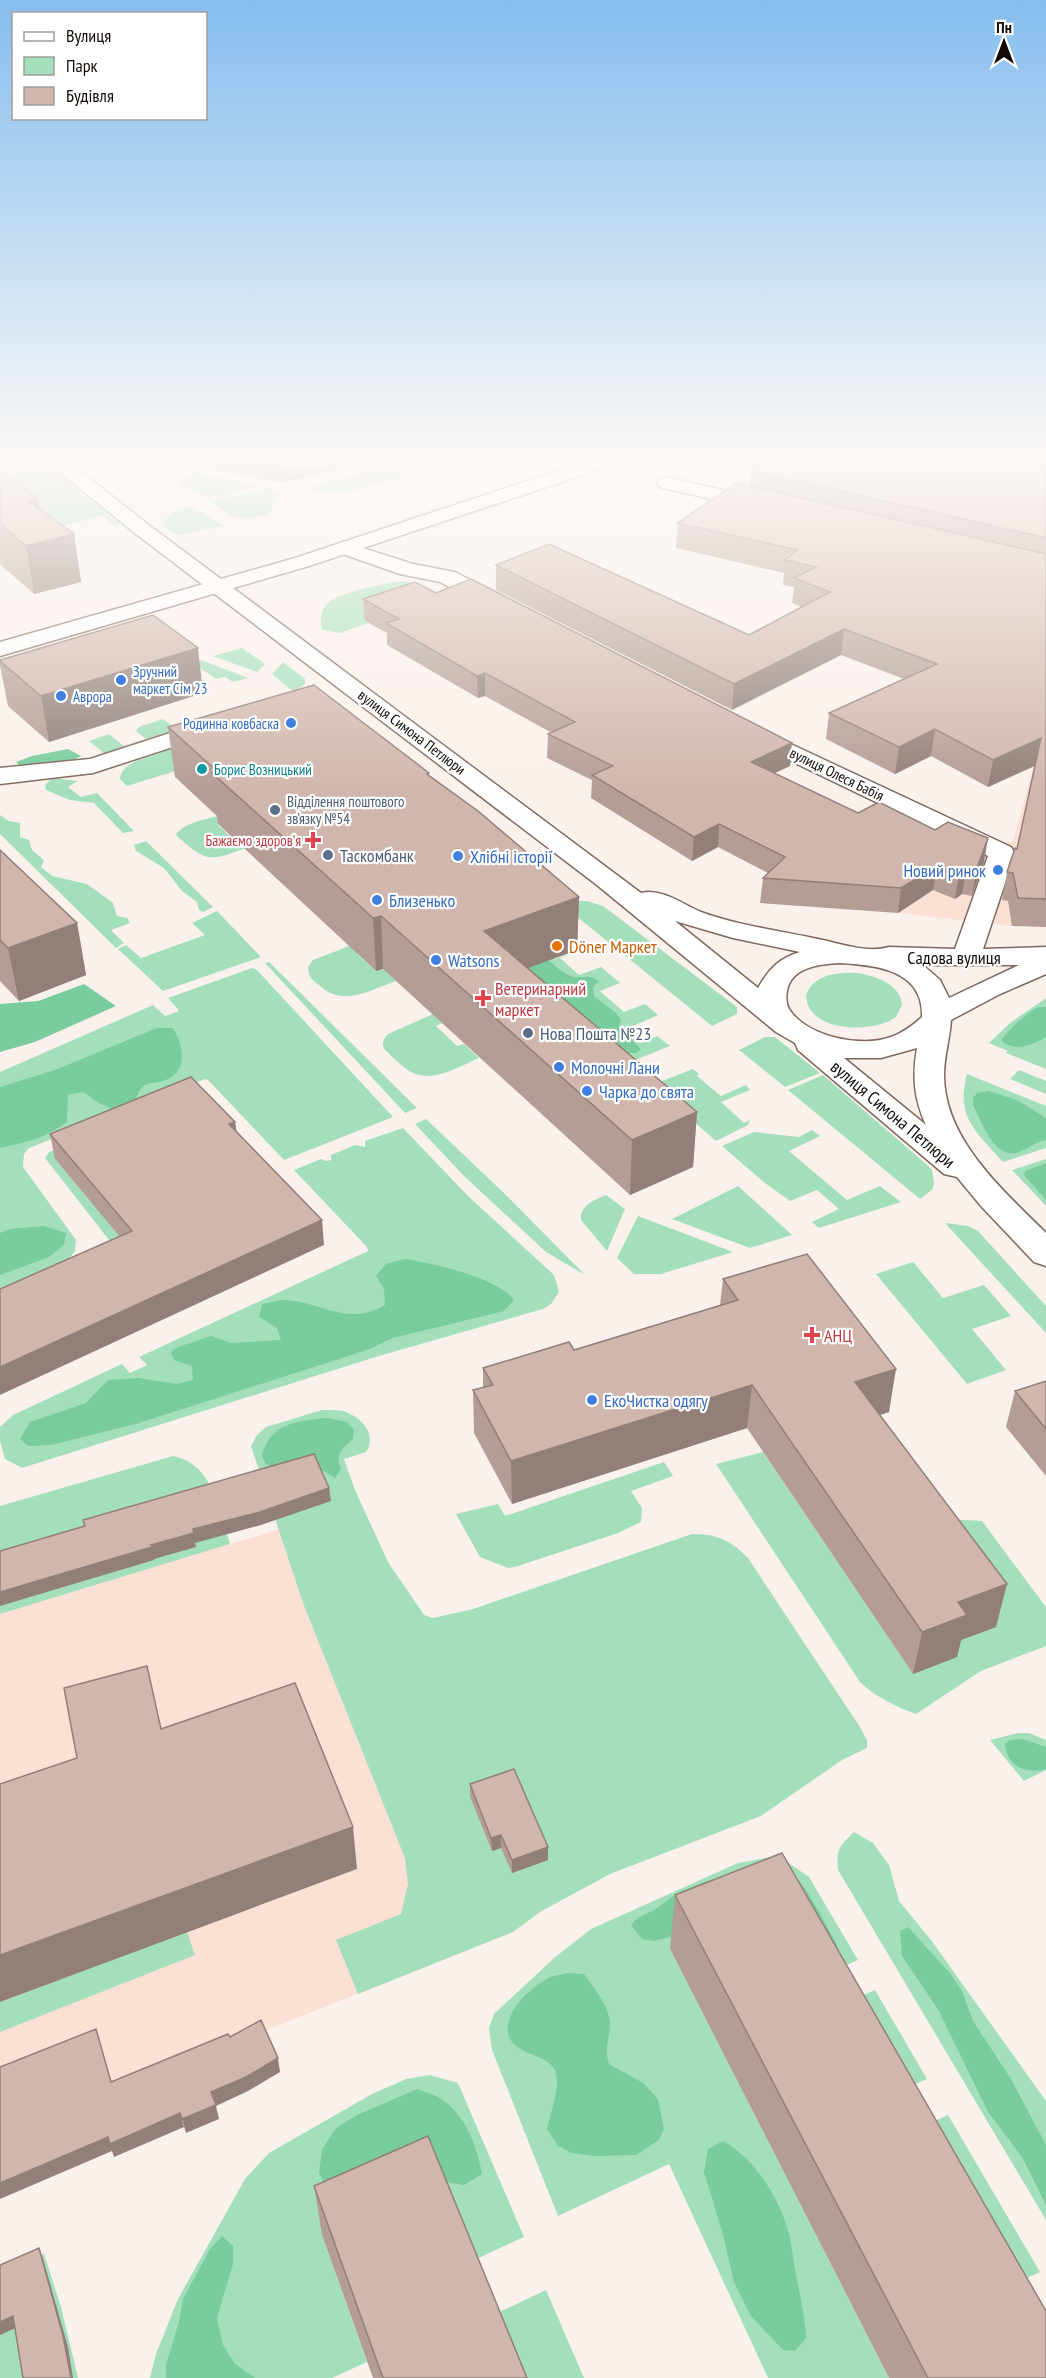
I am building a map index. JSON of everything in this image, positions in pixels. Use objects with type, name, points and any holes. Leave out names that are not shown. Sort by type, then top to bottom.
[{"type":"street","name":"вулиця Симона Петлюри","points":[[196,570],[335,686],[607,879],[791,1028],[992,1197]]},
{"type":"street","points":[[0,649],[271,570]]},
{"type":"street","points":[[412,570],[447,578],[522,616]]},
{"type":"street","points":[[0,776],[93,766],[231,720]]},
{"type":"street","name":"вулиця Олеся Бабія","points":[[735,724],[1002,853],[966,958]]},
{"type":"street","name":"вулиця Симона Петлюри","points":[[607,879],[692,918],[786,941],[858,954]]},
{"type":"street","points":[[828,954],[858,954],[884,958],[919,975],[932,988],[938,1002],[937,1018],[927,1032],[910,1042],[872,1050],[838,1048],[814,1041],[791,1028],[775,1011],[771,996],[775,981],[787,968],[828,954]]},
{"type":"street","name":"Садова вулиця","points":[[858,954],[966,958],[1046,956]]},
{"type":"street","name":"Садова вулиця","points":[[937,1018],[990,988],[1046,964]]},
{"type":"street","name":"вулиця Симона Петлюри","points":[[937,1018],[929,1063],[929,1086],[934,1111],[945,1136],[992,1197],[1046,1254]]},
{"type":"shaded area","name":"Новий ринок","points":[[1046,669],[1046,927],[1012,926],[898,913],[940,886],[967,850],[1013,841],[1032,772]]},
{"type":"shaded area","points":[[323,1516],[513,1932],[0,2136],[0,1614]]},
{"type":"green space","points":[[406,581],[415,585],[425,603],[340,633],[322,630],[322,612],[325,606],[334,599],[365,588]]},
{"type":"green space","points":[[242,648],[265,664],[257,672],[213,656]]},
{"type":"green space","points":[[201,660],[248,678],[233,682],[225,677],[216,679],[193,663]]},
{"type":"green space","points":[[283,662],[305,679],[305,684],[294,692],[272,674]]},
{"type":"green space","points":[[163,719],[177,729],[146,739],[136,731],[139,727]]},
{"type":"green space","points":[[218,733],[230,754],[127,786],[120,779],[123,770],[136,761]]},
{"type":"green space","points":[[109,734],[125,747],[104,753],[89,741]]},
{"type":"green space","points":[[68,749],[81,756],[73,760],[25,765],[19,765],[16,762],[32,756]]},
{"type":"green space","points":[[53,778],[78,781],[68,787],[81,797],[97,793],[134,831],[123,833],[94,803],[70,800],[46,790],[45,785]]},
{"type":"green space","points":[[0,815],[9,821],[20,823],[20,837],[29,840],[32,850],[44,860],[41,867],[52,876],[87,884],[113,903],[117,916],[127,918],[130,923],[111,930],[124,943],[116,948],[0,834]]},
{"type":"green space","points":[[217,816],[223,822],[217,824],[233,839],[242,837],[252,846],[218,857],[204,856],[176,835],[189,825]]},
{"type":"green space","points":[[146,841],[213,907],[203,912],[199,910],[197,902],[182,891],[164,868],[136,851],[134,845]]},
{"type":"green space","points":[[587,901],[603,906],[737,1007],[737,1014],[712,1026],[560,903]]},
{"type":"green space","points":[[531,910],[554,959],[582,950],[560,958],[579,975],[601,967],[620,983],[600,991],[624,1012],[645,1004],[658,1015],[624,1030],[641,1043],[657,1036],[670,1046],[635,1060],[548,997]]},
{"type":"green space","points":[[217,911],[261,957],[163,991],[118,949],[126,945],[141,958],[205,935],[192,923]]},
{"type":"green space","points":[[487,931],[544,956],[561,971],[573,977],[592,977],[599,981],[593,987],[594,996],[616,1013],[621,1020],[619,1027],[641,1049],[636,1053],[626,1053],[564,1003]]},
{"type":"green space","points":[[357,943],[357,954],[376,971],[383,969],[396,981],[367,992],[348,996],[329,992],[311,978],[308,967],[313,960]]},
{"type":"green space","points":[[269,962],[417,1108],[405,1113],[265,963]]},
{"type":"green space","points":[[252,968],[257,970],[393,1117],[284,1160],[205,1079],[29,1148],[24,1154],[23,1167],[76,1240],[75,1251],[68,1260],[0,1291],[0,1072],[153,1005],[165,1016],[179,1011],[168,998]]},
{"type":"green space","points":[[857,973],[886,982],[897,991],[902,1005],[896,1017],[886,1022],[858,1028],[843,1027],[817,1017],[809,1008],[806,995],[810,988],[827,976]]},
{"type":"green space","points":[[84,984],[116,1006],[35,1042],[0,1052],[0,1004],[38,1001]]},
{"type":"green space","points":[[1046,998],[1046,1069],[1006,1053],[1008,1051],[989,1043],[1010,1023]]},
{"type":"green space","points":[[1038,1007],[1046,1007],[1046,1037],[1035,1043],[1017,1047],[1001,1040],[1028,1013]]},
{"type":"green space","points":[[433,1014],[442,1023],[436,1026],[457,1046],[464,1044],[479,1058],[446,1073],[428,1076],[411,1072],[385,1050],[383,1042],[388,1034]]},
{"type":"green space","points":[[157,1028],[173,1028],[180,1043],[182,1059],[177,1072],[171,1077],[161,1082],[145,1085],[132,1103],[119,1109],[106,1106],[83,1092],[68,1095],[67,1122],[35,1139],[0,1148],[0,1087],[55,1070]]},
{"type":"green space","points":[[765,1037],[775,1037],[820,1073],[785,1087],[739,1050]]},
{"type":"green space","points":[[693,1069],[699,1074],[697,1076],[721,1096],[746,1085],[750,1090],[721,1102],[744,1123],[750,1120],[748,1125],[716,1141],[652,1085]]},
{"type":"green space","points":[[1019,1070],[1046,1081],[1046,1094],[1010,1079]]},
{"type":"green space","points":[[967,1074],[1046,1106],[1046,1148],[1003,1162],[970,1123],[964,1102]]},
{"type":"green space","points":[[823,1075],[932,1170],[933,1189],[920,1199],[788,1090]]},
{"type":"green space","points":[[988,1091],[1017,1100],[1046,1118],[1046,1140],[1015,1153],[1007,1153],[994,1144],[973,1105],[973,1098],[977,1093]]},
{"type":"green space","points":[[187,1100],[55,1159],[95,1207],[148,1185],[117,1244],[109,1240],[45,1158],[49,1152]]},
{"type":"green space","points":[[426,1119],[585,1275],[546,1252],[464,1176],[415,1124]]},
{"type":"green space","points":[[403,1128],[467,1195],[554,1275],[559,1292],[551,1304],[543,1309],[379,1356],[22,1468],[5,1459],[0,1441],[0,1427],[13,1415],[122,1364],[130,1373],[147,1365],[139,1357],[368,1251],[367,1247],[294,1170],[321,1159],[331,1160],[331,1155],[355,1145],[365,1147],[365,1141]]},
{"type":"green space","points":[[812,1130],[820,1136],[789,1151],[847,1200],[880,1186],[901,1202],[819,1228],[812,1222],[839,1209],[817,1190],[790,1201],[722,1146],[754,1132],[799,1137]]},
{"type":"green space","points":[[1046,1159],[1046,1206],[1012,1170]]},
{"type":"green space","points":[[1046,1163],[1046,1200],[1024,1175],[1025,1171]]},
{"type":"green space","points":[[738,1186],[792,1235],[750,1248],[672,1219]]},
{"type":"green space","points":[[606,1195],[625,1209],[607,1251],[581,1220],[585,1207]]},
{"type":"green space","points":[[638,1216],[733,1252],[661,1274],[634,1274],[617,1258]]},
{"type":"green space","points":[[945,1223],[968,1226],[978,1231],[1046,1306],[1046,1333]]},
{"type":"green space","points":[[44,1226],[66,1233],[64,1245],[49,1257],[0,1275],[0,1233],[11,1229]]},
{"type":"green space","points":[[405,1259],[480,1278],[506,1292],[514,1300],[504,1311],[393,1338],[367,1350],[139,1423],[51,1445],[28,1446],[20,1439],[30,1422],[86,1403],[108,1380],[138,1378],[177,1384],[193,1380],[192,1366],[174,1360],[171,1352],[178,1347],[211,1336],[231,1343],[281,1340],[277,1328],[259,1317],[262,1304],[285,1300],[347,1314],[372,1311],[385,1305],[384,1289],[376,1276],[386,1264]]},
{"type":"green space","points":[[913,1262],[943,1298],[984,1285],[1011,1316],[972,1329],[1006,1370],[967,1384],[876,1274]]},
{"type":"green space","points":[[322,1410],[349,1413],[361,1421],[368,1432],[370,1439],[366,1452],[344,1459],[355,1490],[388,1562],[424,1615],[433,1618],[473,1609],[692,1534],[723,1539],[748,1558],[860,1727],[867,1740],[867,1748],[842,1760],[761,1816],[610,1874],[540,1912],[513,1932],[358,1994],[336,1940],[401,1914],[408,1884],[405,1858],[303,1603],[251,1446],[257,1435],[266,1427]]},
{"type":"green space","points":[[328,1418],[347,1422],[354,1430],[353,1439],[339,1456],[341,1469],[335,1478],[312,1464],[272,1466],[266,1464],[262,1456],[271,1436],[278,1430],[296,1422]]},
{"type":"green space","points":[[763,1452],[913,1674],[916,1517],[982,1521],[1046,1607],[1046,1646],[981,1671],[916,1714],[873,1693],[860,1682],[716,1464]]},
{"type":"green space","points":[[173,1456],[186,1460],[206,1478],[218,1504],[230,1544],[0,1614],[0,1506]]},
{"type":"green space","points":[[664,1462],[673,1476],[631,1491],[642,1508],[641,1522],[618,1533],[515,1567],[508,1568],[480,1557],[456,1514],[498,1504],[505,1516]]},
{"type":"green space","points":[[1018,1733],[1029,1733],[1046,1740],[1046,1770],[1024,1781],[990,1740]]},
{"type":"green space","points":[[1023,1739],[1046,1747],[1046,1769],[1024,1769],[1018,1767],[1009,1758],[1005,1744],[1010,1740]]},
{"type":"green space","points":[[854,1832],[873,1843],[889,1865],[899,1901],[931,1940],[1046,2101],[1046,2220],[838,1870],[840,1848]]},
{"type":"green space","points":[[771,1857],[786,1861],[809,1877],[858,1960],[814,1979],[670,1949],[889,2378],[768,2378],[669,2164],[558,2216],[492,2050],[489,2028],[494,2014],[554,1958],[591,1929],[738,1863]]},
{"type":"green space","points":[[786,1870],[804,1887],[828,1928],[840,1953],[834,1960],[686,1933],[654,1941],[642,1939],[631,1925],[674,1896],[704,1882],[743,1873]]},
{"type":"green space","points":[[908,1927],[949,1972],[962,1991],[973,2021],[1011,2079],[1046,2145],[1046,2205],[1022,2157],[988,2112],[939,2011],[902,1956],[900,1931]]},
{"type":"green space","points":[[187,1932],[195,1955],[0,2032],[0,2002]]},
{"type":"green space","points":[[567,1973],[584,1974],[605,2005],[610,2019],[607,2049],[609,2064],[643,2083],[658,2099],[664,2129],[659,2140],[636,2155],[595,2156],[572,2153],[558,2146],[547,2129],[556,2090],[555,2071],[551,2064],[521,2050],[510,2039],[509,2021],[518,2003],[541,1982]]},
{"type":"green space","points":[[875,1990],[927,2079],[881,2099],[830,2009]]},
{"type":"green space","points":[[430,2075],[458,2083],[524,2237],[463,2265],[322,2235],[367,2362],[332,2378],[150,2378],[156,2354],[178,2299],[245,2179],[269,2153],[372,2094],[406,2079]]},
{"type":"green space","points":[[417,2089],[440,2098],[458,2115],[470,2134],[482,2174],[464,2185],[446,2182],[330,2191],[319,2174],[322,2150],[335,2129],[355,2116]]},
{"type":"green space","points":[[948,2115],[1040,2272],[991,2295],[902,2136]]},
{"type":"green space","points":[[723,2141],[746,2159],[766,2182],[786,2223],[806,2338],[795,2351],[783,2350],[751,2316],[734,2282],[704,2172],[708,2149]]},
{"type":"green space","points":[[222,2236],[233,2246],[233,2264],[217,2318],[223,2345],[235,2364],[255,2378],[166,2378],[166,2365],[179,2322],[183,2299],[210,2249]]},
{"type":"green space","points":[[44,2254],[61,2307],[78,2378],[0,2378],[0,2274]]},
{"type":"green space","points":[[546,2290],[584,2378],[509,2378],[485,2319]]},
{"type":"building","points":[[506,570],[606,570],[749,635],[830,592],[794,578],[810,570],[1046,570],[1046,899],[1018,898],[1013,873],[1007,872],[1015,848],[1017,849],[1041,738],[993,760],[935,729],[899,747],[829,713],[937,664],[844,629],[734,684]]},
{"type":"building","points":[[471,579],[792,743],[751,762],[858,813],[879,802],[935,830],[948,822],[988,838],[976,871],[966,870],[959,874],[937,866],[901,888],[763,878],[785,857],[719,824],[694,837],[592,775],[613,766],[548,734],[575,722],[485,673],[477,676],[386,623],[399,619],[363,599],[415,582],[436,593]]},
{"type":"building","points":[[153,615],[198,648],[41,696],[0,661],[0,660]]},
{"type":"building","points":[[314,685],[478,811],[579,897],[484,931],[697,1112],[632,1140],[381,916],[373,918],[212,773],[217,771],[168,727]]},
{"type":"building","points":[[0,850],[77,923],[8,948],[0,940]]},
{"type":"building","points":[[191,1077],[235,1122],[229,1124],[322,1220],[0,1367],[0,1289],[132,1231],[50,1134]]},
{"type":"building","points":[[807,1254],[896,1369],[855,1382],[1007,1584],[958,1602],[967,1615],[922,1632],[752,1385],[511,1461],[473,1390],[493,1385],[483,1368],[569,1342],[574,1350],[738,1300],[723,1279]]},
{"type":"building","points":[[1046,1381],[1046,1429],[1015,1391]]},
{"type":"building","points":[[314,1454],[329,1488],[260,1512],[193,1529],[194,1533],[151,1545],[152,1547],[0,1592],[0,1551],[85,1526],[83,1520]]},
{"type":"building","points":[[147,1666],[161,1729],[295,1683],[353,1827],[0,1955],[0,1784],[77,1758],[64,1688]]},
{"type":"building","points":[[514,1769],[548,1847],[512,1860],[501,1835],[491,1838],[470,1784]]},
{"type":"building","points":[[782,1853],[1046,2311],[1046,2378],[928,2378],[675,1895]]},
{"type":"building","points":[[261,2020],[278,2058],[246,2077],[211,2092],[216,2105],[182,2119],[180,2113],[110,2144],[108,2137],[0,2183],[0,2067],[96,2029],[111,2082],[228,2034],[230,2037]]},
{"type":"building","points":[[428,2136],[527,2378],[383,2378],[314,2186]]},
{"type":"building","points":[[39,2248],[63,2336],[71,2378],[23,2378],[13,2316],[0,2322],[0,2265]]},
{"type":"place","name":"Зручний маркет Сім 23","points":[[121,680]]},
{"type":"place","name":"Аврора","points":[[61,696]]},
{"type":"place","name":"Родинна ковбаска","points":[[291,723]]},
{"type":"place","name":"Борис Возницький","points":[[202,769]]},
{"type":"place","name":"Відділення поштового зв’язку №54","points":[[275,810]]},
{"type":"place","name":"Бажаємо здоровʼя","points":[[313,840]]},
{"type":"place","name":"Таскомбанк","points":[[328,855]]},
{"type":"place","name":"Хлібні історії","points":[[458,856]]},
{"type":"place","name":"Новий ринок","points":[[998,870]]},
{"type":"place","name":"Близенько","points":[[377,900]]},
{"type":"place","name":"Döner Маркет","points":[[557,946]]},
{"type":"place","name":"Watsons","points":[[436,960]]},
{"type":"place","name":"Ветеринарний маркет","points":[[483,998]]},
{"type":"place","name":"Нова Пошта №23","points":[[528,1033]]},
{"type":"place","name":"Молочні Лани","points":[[559,1067]]},
{"type":"place","name":"Чарка до свята","points":[[587,1091]]},
{"type":"place","name":"АНЦ","points":[[812,1335]]},
{"type":"place","name":"ЕкоЧистка одягу","points":[[592,1400]]}]
